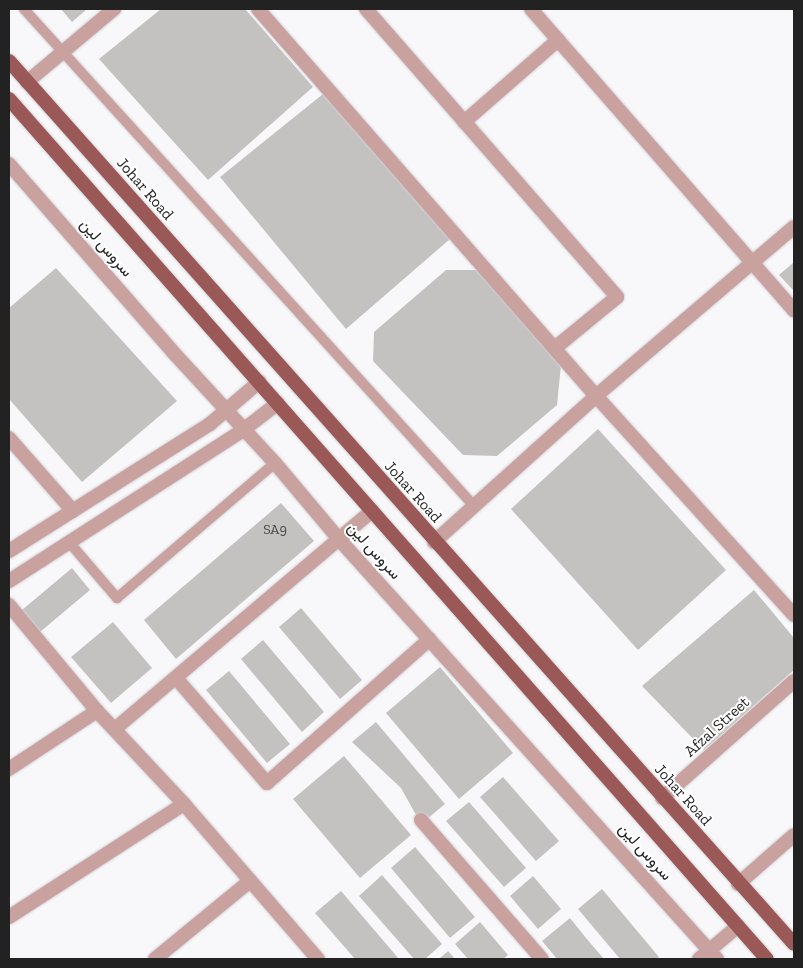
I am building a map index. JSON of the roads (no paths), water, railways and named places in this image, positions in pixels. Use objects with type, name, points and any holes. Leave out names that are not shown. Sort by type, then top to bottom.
[{"type":"main road","name":"Johar Road","points":[[9,61],[738,884],[794,944]]},
{"type":"main road","points":[[9,99],[767,959]]},
{"type":"street","points":[[27,82],[114,9]]},
{"type":"street","points":[[258,9],[596,396],[794,615]]},
{"type":"street","points":[[366,9],[617,297],[555,348]]},
{"type":"street","points":[[531,9],[794,311]]},
{"type":"street","points":[[464,122],[558,40]]},
{"type":"street","name":"سروس لین","points":[[9,164],[709,956]]},
{"type":"street","points":[[434,542],[596,396],[794,226]]},
{"type":"street","points":[[9,551],[226,410],[259,382]]},
{"type":"street","points":[[9,581],[243,430],[278,403]]},
{"type":"street","points":[[9,438],[73,511]]},
{"type":"street","points":[[116,728],[337,537],[372,511]]},
{"type":"street","points":[[9,605],[97,711],[116,728],[184,804],[318,959]]},
{"type":"street","points":[[176,678],[267,783],[430,639]]},
{"type":"street","name":"Afzal Street","points":[[662,798],[794,681]]},
{"type":"street","points":[[9,769],[97,711]]},
{"type":"street","points":[[9,917],[184,804]]},
{"type":"street","points":[[421,820],[542,959]]},
{"type":"street","points":[[738,884],[794,835]]},
{"type":"street","points":[[155,959],[250,880]]},
{"type":"street","points":[[709,956],[738,926]]},
{"type":"lane","points":[[24,9],[474,506]]},
{"type":"lane","points":[[69,542],[117,598],[275,463]]}]
